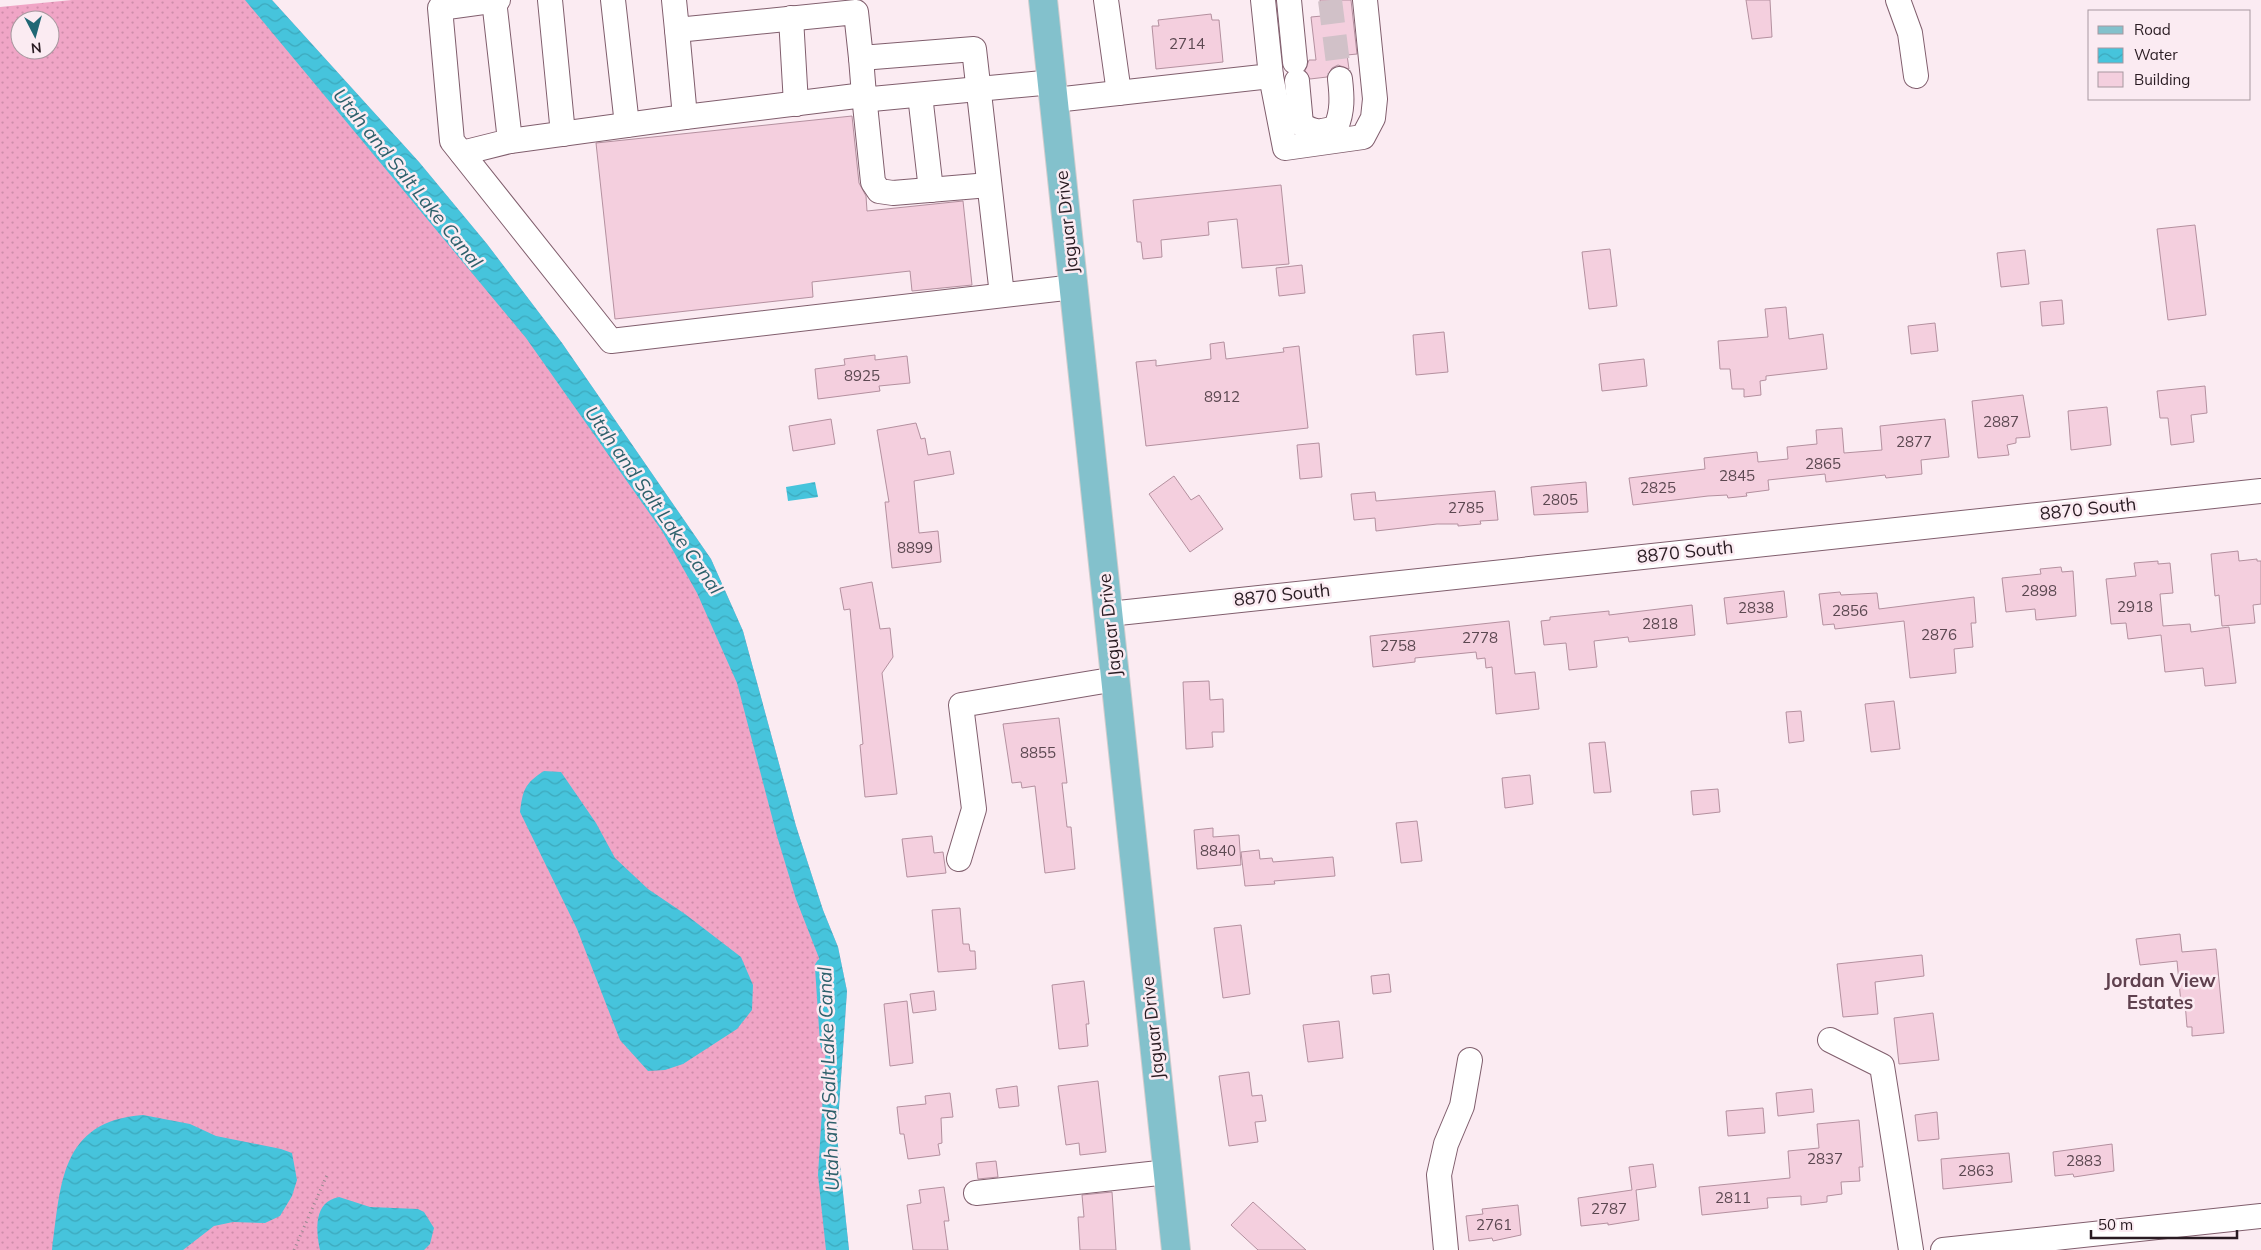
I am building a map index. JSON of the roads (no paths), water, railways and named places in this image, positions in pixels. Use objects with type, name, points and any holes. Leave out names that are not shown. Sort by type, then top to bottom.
[{"type":"main road","name":"Jaguar Drive","points":[[1043,0],[1176,1250]]},
{"type":"street","points":[[510,141],[495,0],[440,8],[452,141],[610,341],[1074,287]]},
{"type":"street","points":[[550,0],[563,134]]},
{"type":"street","points":[[613,0],[627,125]]},
{"type":"street","points":[[674,0],[685,118]]},
{"type":"street","points":[[1106,0],[1119,93]]},
{"type":"street","points":[[1263,0],[1293,75],[1301,124],[1312,132],[1324,132],[1336,127],[1340,117],[1342,100],[1340,79]]},
{"type":"street","points":[[1289,0],[1292,24],[1293,75],[1285,148],[1363,137],[1373,118],[1375,99],[1365,0]]},
{"type":"street","points":[[1898,0],[1910,33],[1916,76]]},
{"type":"street","points":[[678,30],[856,12],[873,182],[879,191],[893,193],[990,185]]},
{"type":"street","points":[[791,18],[796,104]]},
{"type":"street","points":[[861,58],[974,49],[1002,295]]},
{"type":"street","points":[[462,153],[510,141],[864,95],[872,99],[979,91],[1119,93],[1293,75]]},
{"type":"street","points":[[920,95],[931,190]]},
{"type":"street","name":"8870 South","points":[[1109,614],[2261,491]]},
{"type":"street","points":[[959,859],[974,809],[961,705],[1116,679]]},
{"type":"street","points":[[1830,1040],[1882,1066],[1911,1250]]},
{"type":"street","points":[[1446,1250],[1440,1200],[1440,1170],[1446,1144],[1462,1106],[1470,1060]]},
{"type":"street","points":[[976,1193],[1168,1172]]},
{"type":"street","points":[[1943,1250],[2261,1216]]},
{"type":"water","points":[[245,0],[272,0],[419,162],[487,244],[562,343],[711,559],[743,631],[796,826],[823,910],[838,947],[847,991],[837,1136],[849,1250],[826,1250],[818,1175],[828,1014],[827,997],[819,958],[796,899],[777,836],[737,683],[697,593],[662,531],[526,338]]},
{"type":"water","points":[[815,482],[818,497],[788,501],[786,487]]},
{"type":"water","points":[[544,771],[561,772],[596,823],[615,858],[648,889],[685,914],[741,957],[753,985],[752,1010],[737,1029],[683,1064],[665,1070],[648,1071],[620,1040],[577,929],[520,812],[522,798],[528,784]]},
{"type":"water","points":[[143,1115],[190,1124],[216,1136],[281,1149],[292,1153],[297,1180],[292,1196],[280,1216],[265,1223],[233,1222],[214,1226],[183,1250],[52,1250],[58,1202],[63,1180],[70,1160],[80,1143],[95,1129],[116,1120]]},
{"type":"water","points":[[339,1197],[370,1207],[418,1209],[424,1212],[434,1228],[430,1244],[424,1250],[320,1250],[318,1218],[324,1205]]},
{"type":"waterway","name":"Utah and Salt Lake Canal","points":[[825,967],[830,1043]]},
{"type":"tunnel","points":[[1330,0],[1340,79]]},
{"type":"district","name":"Jordan View Estates","points":[[2160,991]]}]
